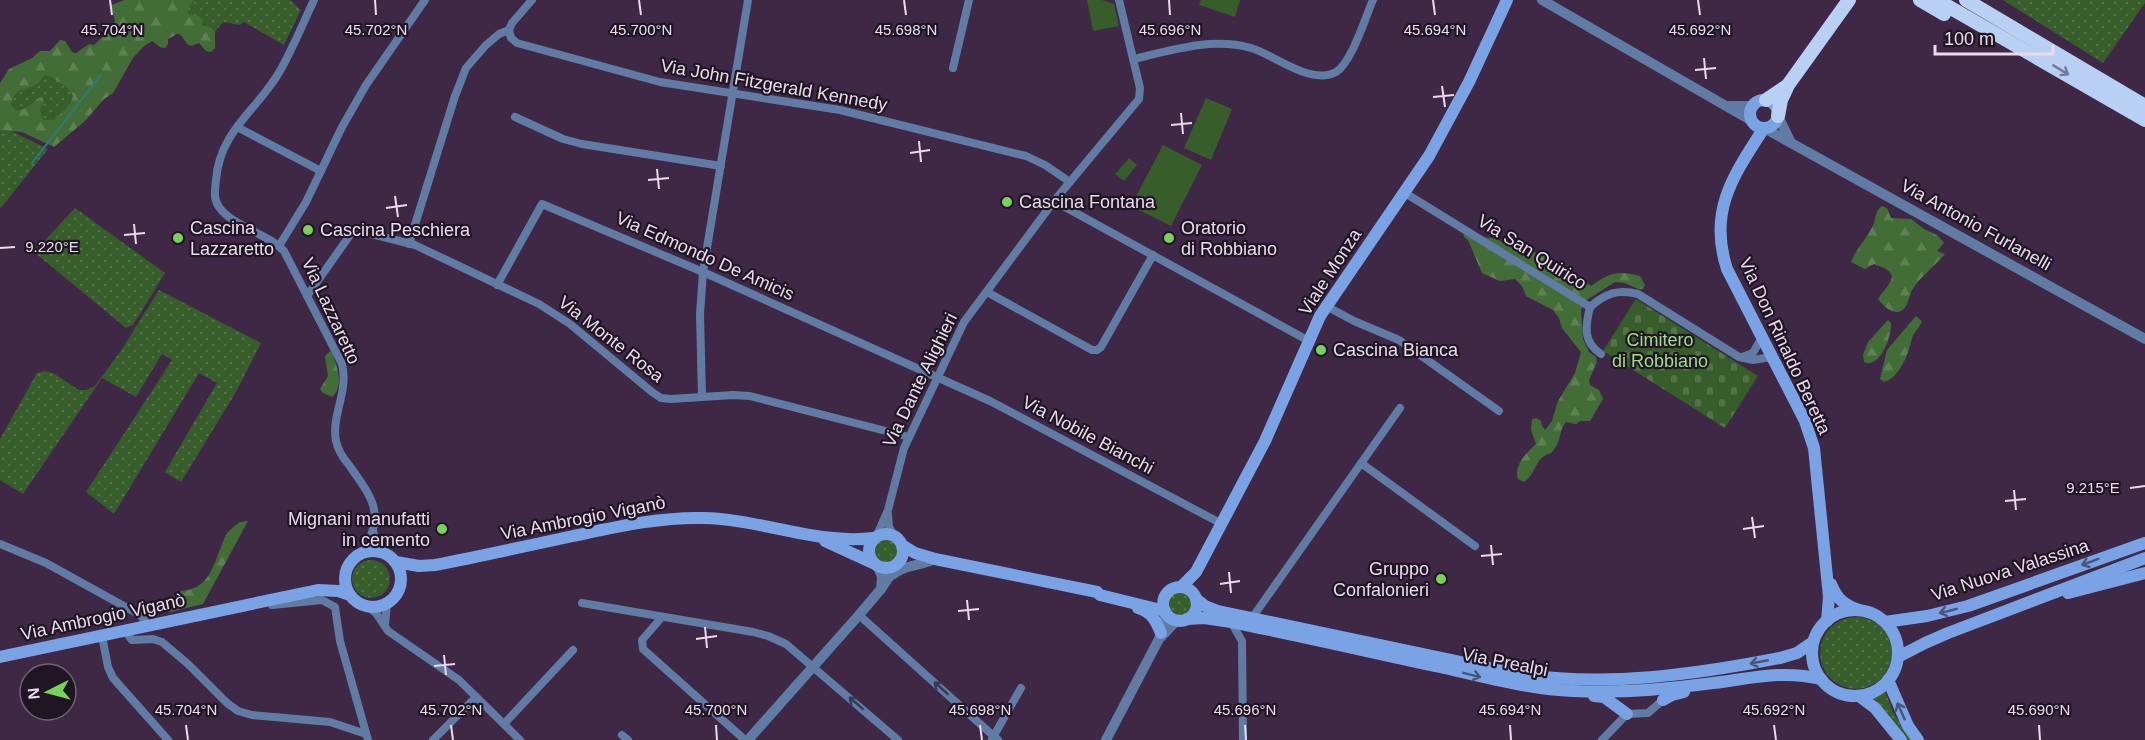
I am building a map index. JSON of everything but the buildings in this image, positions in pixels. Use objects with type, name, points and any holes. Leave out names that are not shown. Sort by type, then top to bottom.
[{"type":"highway","points":[[1778,116],[1788,85],[1849,0]]},
{"type":"highway","points":[[1920,0],[1999,45],[2024,50]]},
{"type":"highway","points":[[1937,0],[2145,120]]},
{"type":"highway","points":[[1966,0],[2145,106]]},
{"type":"highway","points":[[1974,0],[1997,18]]},
{"type":"highway","points":[[1766,100],[1788,85]]},
{"type":"main road","name":"Viale Monza","points":[[1175,590],[1196,572],[1265,441],[1326,306],[1430,156],[1469,82],[1507,0]]},
{"type":"main road","points":[[1766,100],[1775,105],[1778,116],[1775,123],[1757,125],[1750,114],[1752,106],[1758,101],[1766,100]]},
{"type":"main road","name":"Via Don Rinaldo Beretta","points":[[1757,125],[1754,144],[1725,196],[1719,220],[1721,251],[1727,269],[1805,421],[1814,448],[1829,597],[1827,621]]},
{"type":"main road","name":"Via Ambrogio Viganò","points":[[382,552],[396,562],[419,566],[435,565],[634,523],[660,520],[721,519],[848,540],[875,537]]},
{"type":"main road","points":[[934,559],[913,558],[888,568],[876,565],[870,559],[869,548],[875,537],[885,534],[898,540],[915,553],[934,559],[1102,594],[1174,616],[1196,611],[1195,596],[1188,589],[1175,590],[1157,597],[1143,599],[1101,591],[1102,594]]},
{"type":"main road","name":"Via Ambrogio Viganò","points":[[810,535],[876,565]]},
{"type":"main road","points":[[898,540],[899,562]]},
{"type":"main road","name":"Via Nuova Valassina","points":[[1885,621],[1951,611],[2145,543]]},
{"type":"main road","points":[[363,552],[369,550],[382,552]]},
{"type":"main road","name":"Via Ambrogio Viganò","points":[[318,590],[334,580],[356,556],[363,552]]},
{"type":"main road","name":"Via Nuova Valassina","points":[[1898,657],[1925,643],[2145,558]]},
{"type":"main road","points":[[396,562],[401,583]]},
{"type":"main road","name":"Via Ambrogio Viganò","points":[[387,604],[399,591],[401,583],[435,565]]},
{"type":"main road","points":[[347,567],[345,582],[350,595]]},
{"type":"main road","name":"Viale Monza","points":[[1195,596],[1196,572]]},
{"type":"main road","name":"Via Don Rinaldo Beretta","points":[[1826,572],[1839,599],[1848,606],[1860,610]]},
{"type":"main road","points":[[2035,600],[2098,587],[2145,573]]},
{"type":"main road","name":"Via Ambrogio Viganò","points":[[0,657],[318,590],[338,591],[350,595],[367,606]]},
{"type":"main road","points":[[1174,616],[1164,602],[1175,590]]},
{"type":"main road","points":[[1102,594],[1112,601],[1146,610],[1154,619],[1160,636]]},
{"type":"main road","name":"Via Prealpi","points":[[1195,596],[1205,606],[1252,622],[1511,684],[1572,691],[1609,692],[1704,685],[1782,674],[1821,680]]},
{"type":"main road","points":[[367,606],[387,604]]},
{"type":"main road","points":[[1860,610],[1885,621],[1898,644],[1898,657],[1896,668],[1888,680],[1875,691],[1859,696],[1842,694],[1830,688],[1821,680],[1812,655],[1814,642],[1821,627],[1827,621],[1842,612],[1860,610]]},
{"type":"main road","name":"Via Prealpi","points":[[1174,616],[1252,622],[1518,674],[1555,679],[1631,680],[1674,676],[1780,658],[1797,653],[1814,642]]},
{"type":"main road","points":[[1888,680],[1901,711],[1918,740]]},
{"type":"main road","points":[[1663,700],[1672,694],[1690,691],[1704,685]]},
{"type":"main road","points":[[1572,691],[1604,697],[1627,714]]},
{"type":"main road","points":[[1859,696],[1875,708],[1901,740]]},
{"type":"street","points":[[315,0],[275,79],[237,127],[321,171]]},
{"type":"street","points":[[279,246],[306,202],[342,127],[372,75],[425,0]]},
{"type":"street","points":[[409,244],[455,96],[466,68],[486,45],[499,34],[509,30],[512,23],[532,0]]},
{"type":"street","points":[[702,397],[700,314],[703,272],[748,0]]},
{"type":"street","points":[[953,68],[969,0]]},
{"type":"street","name":"Via Dante Alighieri","points":[[875,537],[888,510],[901,456],[909,436],[964,322],[1054,201],[1139,99],[1140,88],[1119,0]]},
{"type":"street","points":[[1134,59],[1197,45],[1244,46],[1309,74],[1326,76],[1338,71],[1347,61],[1373,0]]},
{"type":"street","name":"Via Antonio Furlanelli","points":[[1542,0],[1757,125],[2145,339]]},
{"type":"street","name":"Via John Fitzgerald Kennedy","points":[[509,30],[510,38],[517,43],[660,82],[840,110],[1026,156],[1045,165],[1070,182]]},
{"type":"street","name":"Via Antonio Furlanelli","points":[[1726,106],[1752,106]]},
{"type":"street","points":[[1778,116],[1790,142]]},
{"type":"street","points":[[515,117],[563,140],[722,166]]},
{"type":"street","name":"Via Lazzaretto","points":[[237,127],[225,143],[219,158],[215,193],[218,206],[238,222],[284,251],[342,364],[345,382],[338,413],[336,440],[341,455],[373,500],[375,540],[382,552]]},
{"type":"street","name":"Via San Quirico","points":[[1405,193],[1590,307],[1600,298],[1613,292],[1625,291],[1638,294],[1739,357]]},
{"type":"street","points":[[1054,201],[1309,341]]},
{"type":"street","name":"Via Edmondo De Amicis","points":[[497,285],[542,204],[703,272],[938,377]]},
{"type":"street","name":"Via Monte Rosa","points":[[307,296],[354,231],[409,244],[539,304],[570,324],[657,396],[671,399],[750,396],[909,436]]},
{"type":"street","points":[[987,292],[1092,350],[1097,350],[1101,347],[1153,255]]},
{"type":"street","points":[[1326,306],[1354,321],[1400,340],[1499,411]]},
{"type":"street","points":[[1590,307],[1586,336],[1589,344],[1601,354]]},
{"type":"street","points":[[1739,357],[1753,352],[1762,337]]},
{"type":"street","points":[[1739,357],[1753,360],[1771,357]]},
{"type":"street","name":"Via Nobile Bianchi","points":[[938,377],[990,401],[1222,524]]},
{"type":"street","points":[[1243,740],[1242,641],[1252,622],[1400,408]]},
{"type":"street","points":[[1361,463],[1475,546]]},
{"type":"street","name":"Via Dante Alighieri","points":[[888,510],[888,520],[898,540]]},
{"type":"street","name":"Via Lazzaretto","points":[[363,552],[373,526]]},
{"type":"street","points":[[0,544],[46,563],[140,615],[149,626]]},
{"type":"street","points":[[890,577],[903,567],[934,559]]},
{"type":"street","points":[[662,617],[642,640],[643,649],[746,740],[859,615],[881,589],[899,562]]},
{"type":"street","points":[[876,565],[882,577],[881,589]]},
{"type":"street","points":[[263,602],[271,605],[322,600],[332,604],[337,611],[340,641],[367,737]]},
{"type":"street","points":[[582,603],[768,636],[786,644],[898,740]]},
{"type":"street","points":[[385,627],[387,604]]},
{"type":"street","points":[[367,606],[380,617],[385,627],[459,680],[520,740]]},
{"type":"street","points":[[859,615],[994,739],[1021,688]]},
{"type":"street","points":[[1106,740],[1160,636],[1174,616]]},
{"type":"street","points":[[1231,622],[1242,641]]},
{"type":"street","points":[[125,631],[132,640],[153,639],[162,642],[238,711],[252,716],[330,722],[367,737]]},
{"type":"street","points":[[102,636],[108,667],[113,678],[168,740]]},
{"type":"street","points":[[504,724],[573,650]]},
{"type":"street","points":[[433,740],[476,697]]},
{"type":"street","points":[[1602,740],[1627,714],[1652,712],[1663,700]]},
{"type":"green space","points":[[125,0],[194,0],[188,9],[189,14],[199,16],[203,25],[212,28],[215,32],[215,48],[211,52],[206,51],[199,43],[191,46],[181,35],[177,34],[168,39],[165,48],[152,41],[133,58],[113,93],[54,147],[22,132],[0,130],[0,83],[9,69],[32,58],[40,51],[50,51],[60,40],[65,41],[72,52],[76,53],[89,44],[94,45],[110,30],[115,21],[111,5]],"holes":[[[45,75],[65,86],[73,96],[59,116],[53,120],[43,120],[40,109],[44,101],[42,97],[21,110],[14,109],[11,104],[17,92],[36,85]]]},
{"type":"green space","points":[[194,0],[290,0],[301,10],[284,45],[244,22],[240,25],[223,22],[215,32],[189,14],[188,9]]},
{"type":"green space","points":[[1087,0],[1102,0],[1114,4],[1119,26],[1093,31]]},
{"type":"green space","points":[[1201,0],[1240,0],[1235,17],[1199,5]]},
{"type":"green space","points":[[2003,0],[2145,0],[2145,3],[2103,63]]},
{"type":"green space","points":[[45,75],[61,83],[73,96],[65,109],[53,120],[43,120],[35,100],[23,109],[14,109],[11,104],[17,92],[36,85]]},
{"type":"green space","points":[[1206,98],[1232,109],[1211,160],[1184,148]]},
{"type":"green space","points":[[0,130],[11,131],[48,149],[0,209]]},
{"type":"green space","points":[[1163,145],[1202,165],[1171,226],[1131,206]]},
{"type":"green space","points":[[1129,158],[1137,165],[1124,181],[1115,174]]},
{"type":"green space","points":[[1882,206],[1887,208],[1891,218],[1911,219],[1937,235],[1944,243],[1937,251],[1945,254],[1915,285],[1904,309],[1896,312],[1878,299],[1892,278],[1889,271],[1874,264],[1865,269],[1851,262],[1874,223],[1877,211]]},
{"type":"green space","points":[[75,208],[165,273],[133,325],[126,328],[34,252]]},
{"type":"green space","points":[[1466,228],[1471,229],[1480,238],[1499,240],[1514,249],[1520,249],[1526,245],[1538,255],[1544,254],[1554,269],[1571,271],[1591,286],[1603,278],[1620,273],[1640,276],[1645,285],[1643,289],[1638,289],[1625,283],[1615,282],[1585,301],[1581,310],[1583,339],[1597,362],[1589,380],[1590,385],[1599,390],[1603,399],[1590,421],[1580,421],[1576,424],[1566,422],[1554,450],[1538,462],[1524,482],[1518,479],[1517,469],[1525,455],[1536,444],[1531,430],[1532,419],[1537,418],[1541,421],[1545,430],[1552,421],[1558,401],[1575,373],[1581,352],[1562,328],[1553,310],[1526,296],[1522,286],[1515,279],[1500,281],[1482,273],[1468,240],[1464,237],[1463,232]]},
{"type":"green space","points":[[159,290],[261,343],[236,392],[181,482],[165,472],[217,383],[199,373],[114,514],[86,492],[172,360],[162,354],[136,397],[102,378],[23,494],[0,480],[0,439],[37,373],[45,371],[53,373],[79,390],[95,386],[120,352]]},
{"type":"green space","name":"Cimitero di Robbiano","points":[[1636,299],[1758,376],[1725,428],[1603,351]]},
{"type":"green space","points":[[1916,316],[1922,321],[1913,336],[1903,364],[1890,380],[1884,382],[1880,379],[1887,350]]},
{"type":"green space","points":[[1888,320],[1891,323],[1891,329],[1884,350],[1875,361],[1864,362],[1863,355],[1868,342]]},
{"type":"green space","points":[[330,351],[339,376],[338,387],[332,397],[320,389],[328,376],[325,356]]},
{"type":"green space","points":[[248,521],[203,604],[170,612],[152,611],[150,608],[173,598],[181,591],[200,585],[211,571],[227,533],[240,522]]},
{"type":"green space","points":[[886,538],[895,542],[899,551],[895,560],[886,564],[877,560],[873,551],[877,542]]},
{"type":"green space","points":[[371,560],[385,565],[390,579],[385,593],[371,598],[357,593],[352,579],[357,565]]},
{"type":"green space","points":[[1180,591],[1189,595],[1193,604],[1189,613],[1180,617],[1171,613],[1167,604],[1171,595]]},
{"type":"green space","points":[[1856,617],[1876,623],[1886,633],[1892,653],[1886,673],[1876,683],[1856,689],[1836,683],[1826,673],[1820,653],[1826,633],[1836,623]]},
{"type":"green space","points":[[1884,688],[1893,712],[1912,740],[1906,740],[1872,697]]},
{"type":"waterway","points":[[32,163],[101,75]]},
{"type":"place","name":"Cascina Fontana","points":[[1007,202]]},
{"type":"place","name":"Cascina Peschiera","points":[[308,230]]},
{"type":"place","name":"Cascina Lazzaretto","points":[[178,238]]},
{"type":"place","name":"Oratorio di Robbiano","points":[[1169,238]]},
{"type":"place","name":"Cascina Bianca","points":[[1321,350]]},
{"type":"place","name":"Mignani manufatti in cemento","points":[[442,529]]},
{"type":"place","name":"Gruppo Confalonieri","points":[[1441,579]]}]
